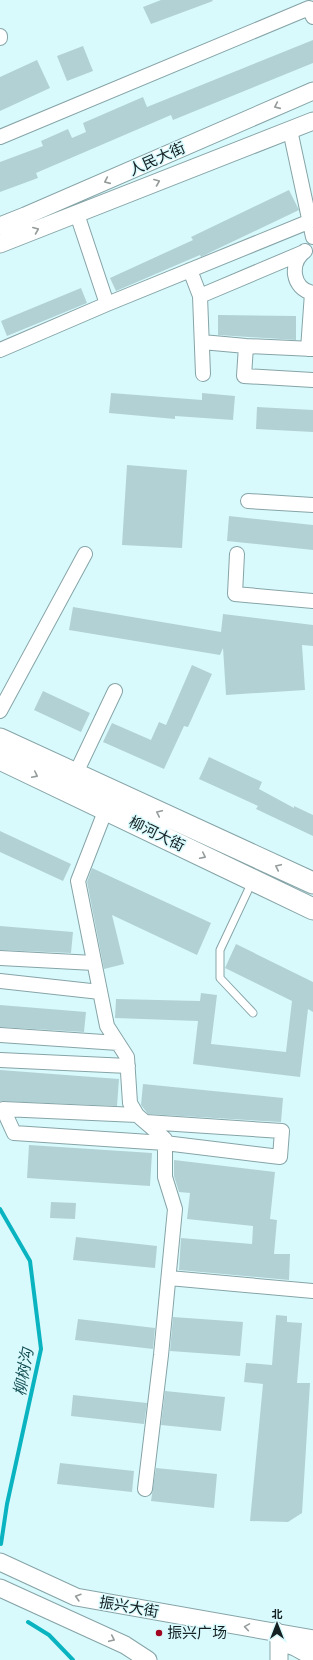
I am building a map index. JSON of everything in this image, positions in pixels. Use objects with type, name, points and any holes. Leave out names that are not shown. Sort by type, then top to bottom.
[{"type":"main road","name":"柳河大街","points":[[0,739],[75,775],[313,883]]},
{"type":"main road","name":"柳河大街","points":[[0,759],[313,909]]},
{"type":"street","points":[[0,137],[309,8],[313,17]]},
{"type":"street","name":"人民大街","points":[[0,226],[313,91]]},
{"type":"street","name":"人民大街","points":[[0,244],[313,121]]},
{"type":"street","points":[[290,130],[311,221],[313,237]]},
{"type":"street","points":[[77,214],[107,304]]},
{"type":"street","points":[[0,350],[107,304],[311,221]]},
{"type":"street","points":[[200,296],[308,250]]},
{"type":"street","points":[[202,342],[311,349],[312,293],[302,288],[297,282],[294,274],[294,266],[298,258],[308,250]]},
{"type":"street","points":[[190,270],[200,296],[203,374]]},
{"type":"street","points":[[246,346],[244,376],[313,380]]},
{"type":"street","points":[[248,501],[313,505]]},
{"type":"street","points":[[0,711],[85,554]]},
{"type":"street","points":[[237,554],[235,594],[313,601]]},
{"type":"street","points":[[75,775],[115,691]]},
{"type":"street","points":[[106,810],[78,881],[107,1026],[127,1057],[130,1103],[141,1119],[165,1139],[165,1177],[175,1209],[169,1278],[145,1489]]},
{"type":"street","points":[[0,958],[94,963]]},
{"type":"street","points":[[0,981],[100,992]]},
{"type":"street","points":[[0,1034],[118,1043]]},
{"type":"street","points":[[0,1060],[128,1066]]},
{"type":"street","points":[[3,1109],[282,1131],[280,1157],[165,1143],[14,1133],[3,1109]]},
{"type":"street","points":[[169,1278],[313,1291]]},
{"type":"street","name":"振兴大街","points":[[0,1562],[76,1598],[278,1636],[313,1639]]},
{"type":"street","name":"振兴大街","points":[[0,1588],[125,1645],[148,1660]]},
{"type":"street","points":[[278,1636],[313,1657]]},
{"type":"street","points":[[278,1636],[279,1660]]},
{"type":"lane","points":[[253,880],[220,950],[220,978],[253,1013]]},
{"type":"building","points":[[161,0],[213,1],[151,24],[143,7]]},
{"type":"building","points":[[313,40],[313,63],[173,120],[171,115],[36,173],[38,178],[0,192],[0,162],[43,146],[41,141],[68,129],[72,138],[86,132],[83,123],[143,97],[147,107]]},
{"type":"building","points":[[83,46],[93,71],[67,81],[57,56]]},
{"type":"building","points":[[37,60],[50,88],[0,111],[0,77]]},
{"type":"building","points":[[289,190],[299,210],[201,257],[200,255],[116,291],[110,278],[193,240],[191,237]]},
{"type":"building","points":[[81,288],[87,303],[7,336],[1,321]]},
{"type":"building","points":[[218,315],[296,316],[296,340],[218,335]]},
{"type":"building","points":[[111,393],[202,400],[202,393],[235,396],[233,420],[175,416],[175,419],[109,413]]},
{"type":"building","points":[[257,407],[313,410],[313,432],[256,429]]},
{"type":"building","points":[[127,465],[187,470],[182,548],[122,545]]},
{"type":"building","points":[[229,516],[313,525],[313,550],[227,541]]},
{"type":"building","points":[[73,607],[221,632],[223,614],[313,625],[313,646],[302,645],[305,690],[226,695],[223,648],[220,655],[69,630]]},
{"type":"building","points":[[192,665],[212,674],[188,727],[184,726],[164,769],[103,742],[112,723],[151,740],[159,722],[166,725]]},
{"type":"building","points":[[43,691],[90,713],[81,732],[34,710]]},
{"type":"building","points":[[209,757],[262,782],[259,789],[294,808],[294,806],[313,815],[313,836],[256,809],[258,806],[199,779]]},
{"type":"building","points":[[0,831],[71,864],[63,881],[0,852]]},
{"type":"building","points":[[92,868],[211,923],[197,955],[112,915],[124,964],[104,969],[87,882]]},
{"type":"building","points":[[0,926],[73,932],[71,953],[0,950]]},
{"type":"building","points":[[236,944],[313,982],[313,1012],[308,1009],[300,1077],[193,1064],[198,1021],[115,1018],[116,999],[200,1001],[201,993],[217,995],[211,1044],[286,1052],[292,1001],[225,968]]},
{"type":"building","points":[[0,1005],[86,1012],[84,1032],[0,1027]]},
{"type":"building","points":[[0,1070],[119,1079],[117,1106],[0,1101]]},
{"type":"building","points":[[143,1084],[283,1098],[281,1122],[148,1114],[141,1105]]},
{"type":"building","points":[[29,1145],[152,1153],[150,1186],[27,1178]]},
{"type":"building","points":[[174,1160],[275,1172],[270,1219],[277,1220],[274,1254],[290,1254],[289,1280],[179,1270],[181,1238],[252,1244],[253,1226],[187,1219],[190,1193],[179,1192],[174,1176]]},
{"type":"building","points":[[51,1202],[76,1203],[75,1219],[50,1218]]},
{"type":"building","points":[[76,1237],[157,1246],[155,1268],[73,1260]]},
{"type":"building","points":[[276,1315],[287,1316],[287,1322],[302,1323],[297,1383],[310,1383],[302,1513],[288,1522],[250,1521],[263,1384],[244,1382],[246,1363],[272,1365]]},
{"type":"building","points":[[173,1317],[243,1322],[240,1356],[170,1351]]},
{"type":"building","points":[[78,1319],[155,1328],[153,1349],[75,1340]]},
{"type":"building","points":[[165,1391],[225,1397],[221,1431],[161,1425]]},
{"type":"building","points":[[73,1395],[147,1403],[144,1424],[71,1416]]},
{"type":"building","points":[[60,1463],[134,1471],[132,1492],[57,1484]]},
{"type":"building","points":[[156,1468],[217,1474],[214,1508],[151,1501]]},
{"type":"waterway","name":"柳树沟","points":[[0,1209],[30,1261],[41,1349],[7,1504],[1,1544]]},
{"type":"waterway","name":"柳树沟","points":[[28,1622],[49,1635],[73,1660]]},
{"type":"place","name":"振兴广场","points":[[159,1633]]}]
